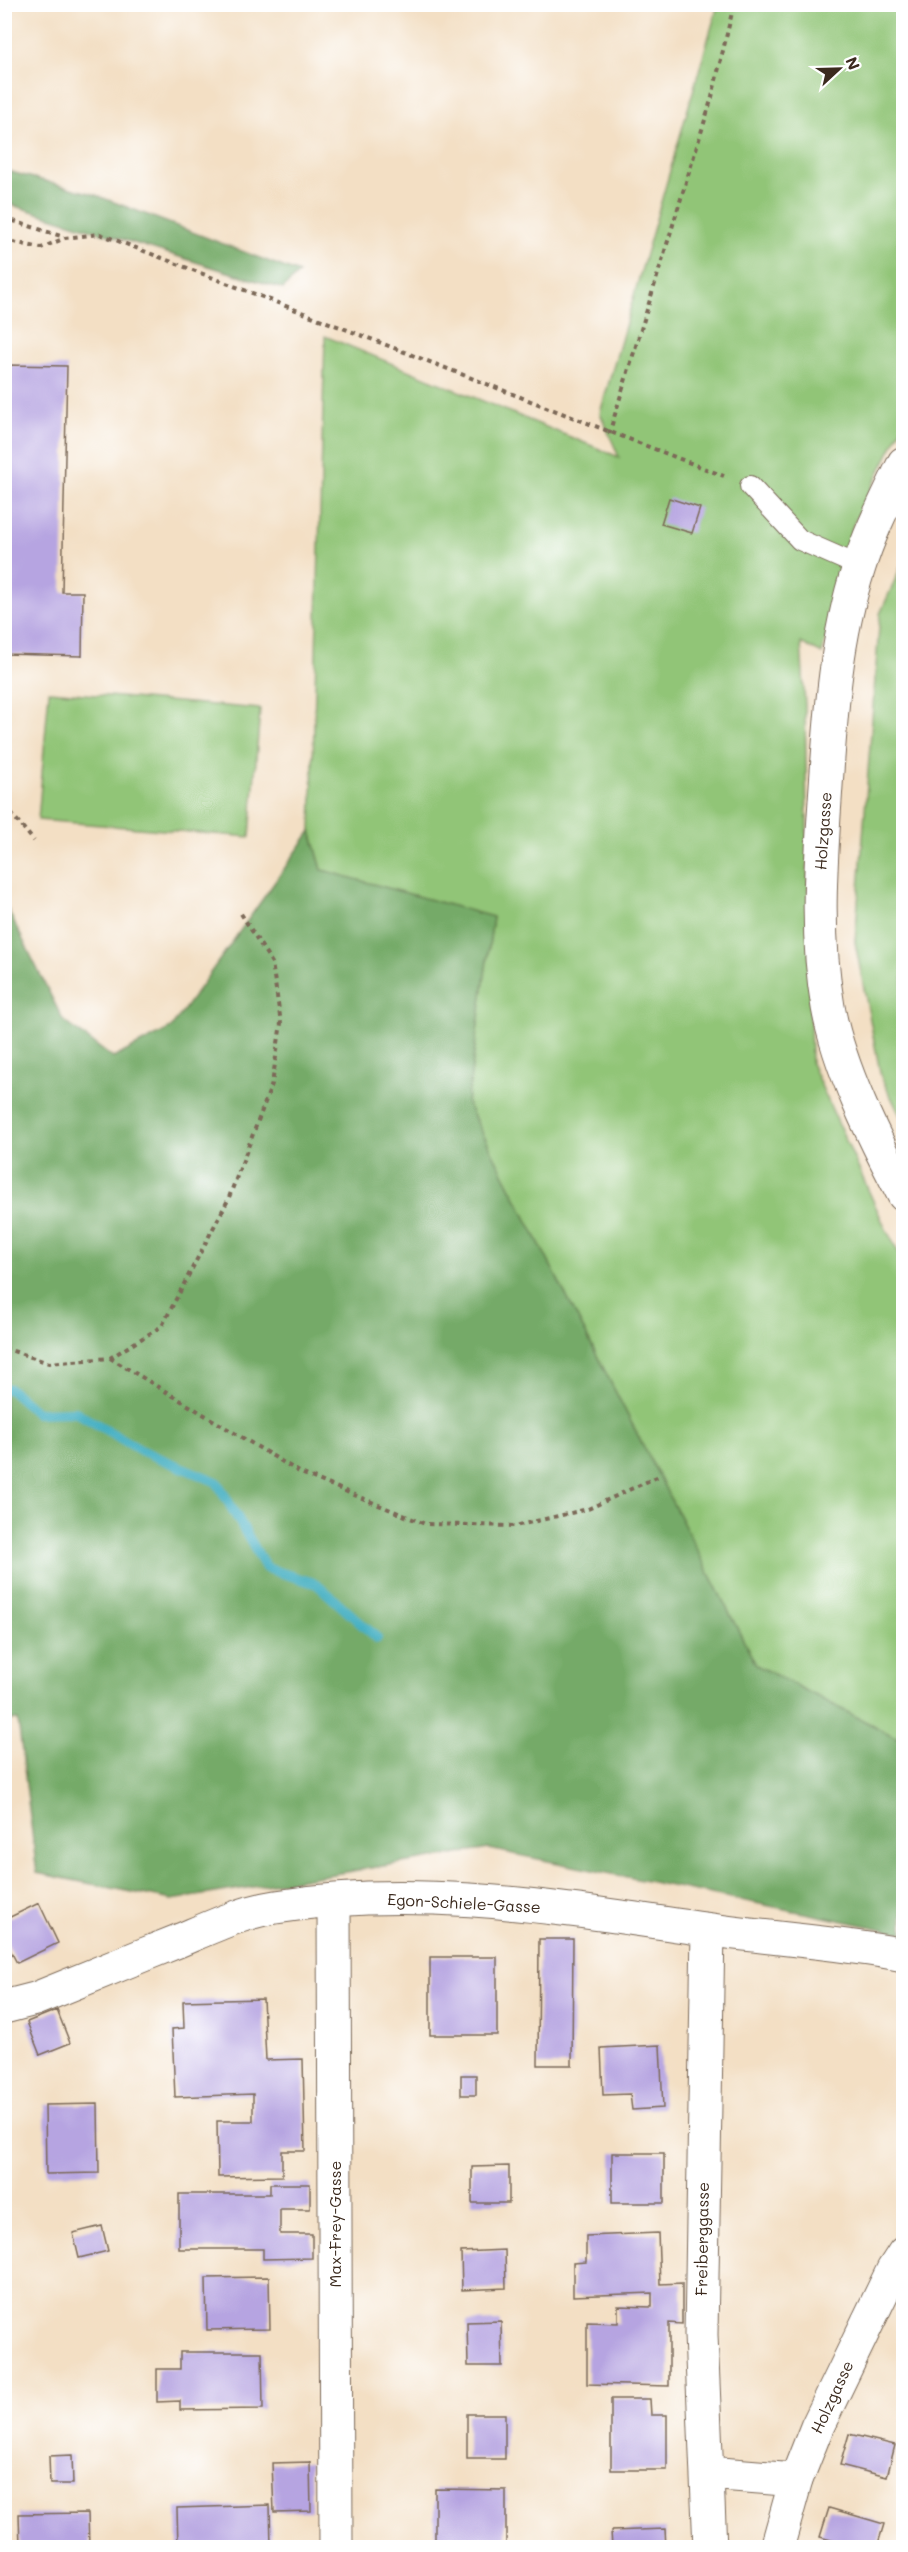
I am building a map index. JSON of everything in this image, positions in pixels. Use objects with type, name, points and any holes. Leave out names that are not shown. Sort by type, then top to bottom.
[{"type":"street","name":"Holzgasse","points":[[903,463],[859,566],[843,632],[831,718],[820,871],[821,944],[828,1008],[847,1072],[903,1196]]},
{"type":"street","name":"Egon-Schiele-Gasse","points":[[4,2007],[34,1999],[228,1921],[275,1907],[334,1901],[413,1897],[555,1907],[708,1930],[861,1947],[903,1955]]},
{"type":"street","name":"Max-Frey-Gasse","points":[[334,1901],[336,2547]]},
{"type":"street","name":"Freiberggasse","points":[[708,1930],[700,2335],[710,2547]]},
{"type":"street","name":"Holzgasse","points":[[777,2547],[796,2480],[822,2416],[892,2270],[903,2253]]},
{"type":"street","points":[[708,2473],[796,2480]]},
{"type":"lane","points":[[750,486],[800,540],[859,566]]},
{"type":"path","points":[[609,434],[712,98],[734,4]]},
{"type":"path","points":[[4,218],[65,237]]},
{"type":"path","points":[[4,240],[41,248],[65,237],[100,234],[609,434],[750,486]]},
{"type":"path","points":[[4,796],[10,812],[33,841]]},
{"type":"path","points":[[4,1348],[49,1363],[110,1358],[162,1326],[228,1200],[272,1084],[280,1023],[272,963],[240,912]]},
{"type":"path","points":[[110,1358],[301,1473],[425,1524],[515,1526],[588,1509],[659,1476]]},
{"type":"green space","points":[[718,5],[903,5],[903,425],[853,525],[822,654],[801,643],[805,705],[811,1063],[885,1227],[903,1261],[903,1741],[756,1665],[467,1103],[493,917],[322,870],[311,831],[325,336],[619,457],[600,413]]},
{"type":"green space","points":[[4,170],[93,194],[299,273],[283,289],[5,203]]},
{"type":"green space","points":[[903,562],[903,1121],[881,1077],[855,942],[880,614]]},
{"type":"green space","points":[[49,691],[260,709],[250,837],[38,820]]},
{"type":"green space","points":[[311,831],[322,870],[493,917],[467,1103],[756,1665],[903,1741],[903,1933],[489,1849],[172,1900],[37,1873],[18,1720],[4,1721],[5,904],[63,1020],[113,1058],[171,1028]]},
{"type":"building","points":[[4,365],[67,366],[62,592],[83,592],[82,656],[4,654]]},
{"type":"building","points":[[669,498],[700,508],[692,533],[661,524]]},
{"type":"building","points":[[39,1903],[58,1943],[17,1963],[4,1938],[4,1920]]},
{"type":"building","points":[[539,1939],[573,1939],[572,2065],[538,2065]]},
{"type":"building","points":[[430,1957],[497,1957],[497,2035],[430,2035]]},
{"type":"building","points":[[263,1999],[266,2060],[303,2059],[305,2151],[282,2151],[282,2176],[218,2177],[217,2121],[253,2121],[253,2094],[175,2097],[172,2029],[184,2028],[183,2001]]},
{"type":"building","points":[[57,2010],[70,2043],[40,2055],[27,2022]]},
{"type":"building","points":[[660,2045],[663,2108],[632,2110],[630,2094],[603,2095],[601,2048]]},
{"type":"building","points":[[461,2075],[476,2075],[476,2095],[461,2095]]},
{"type":"building","points":[[98,2104],[99,2173],[46,2174],[45,2105]]},
{"type":"building","points":[[612,2153],[664,2153],[664,2203],[612,2203]]},
{"type":"building","points":[[509,2166],[509,2203],[472,2203],[472,2167]]},
{"type":"building","points":[[270,2184],[310,2184],[310,2209],[280,2209],[280,2234],[312,2234],[312,2258],[263,2259],[263,2249],[179,2249],[179,2194],[270,2194]]},
{"type":"building","points":[[102,2226],[108,2251],[79,2258],[73,2233]]},
{"type":"building","points":[[658,2233],[660,2284],[682,2283],[682,2324],[669,2323],[669,2386],[587,2384],[587,2322],[618,2323],[618,2306],[652,2307],[652,2293],[573,2296],[573,2263],[586,2262],[586,2236]]},
{"type":"building","points":[[505,2250],[506,2288],[462,2290],[461,2252]]},
{"type":"building","points":[[269,2277],[270,2329],[207,2330],[206,2278]]},
{"type":"building","points":[[501,2321],[502,2366],[468,2366],[467,2322]]},
{"type":"building","points":[[180,2352],[262,2352],[263,2409],[180,2410],[180,2401],[157,2402],[157,2369],[180,2369]]},
{"type":"building","points":[[611,2399],[650,2399],[651,2415],[667,2415],[667,2470],[611,2470]]},
{"type":"building","points":[[467,2414],[505,2414],[505,2459],[467,2459]]},
{"type":"building","points":[[849,2434],[895,2445],[887,2477],[840,2465]]},
{"type":"building","points":[[72,2455],[73,2484],[50,2484],[49,2456]]},
{"type":"building","points":[[310,2462],[311,2511],[274,2512],[272,2463]]},
{"type":"building","points":[[435,2489],[506,2490],[506,2547],[435,2547]]},
{"type":"building","points":[[270,2505],[271,2547],[178,2547],[177,2508]]},
{"type":"building","points":[[829,2508],[884,2524],[877,2547],[856,2547],[820,2537]]},
{"type":"building","points":[[88,2513],[89,2547],[20,2547],[19,2514]]},
{"type":"building","points":[[665,2529],[666,2547],[612,2547],[611,2531]]},
{"type":"waterway","points":[[4,1389],[10,1389],[37,1413],[76,1412],[142,1451],[217,1482],[266,1568],[317,1584],[377,1638]]}]
